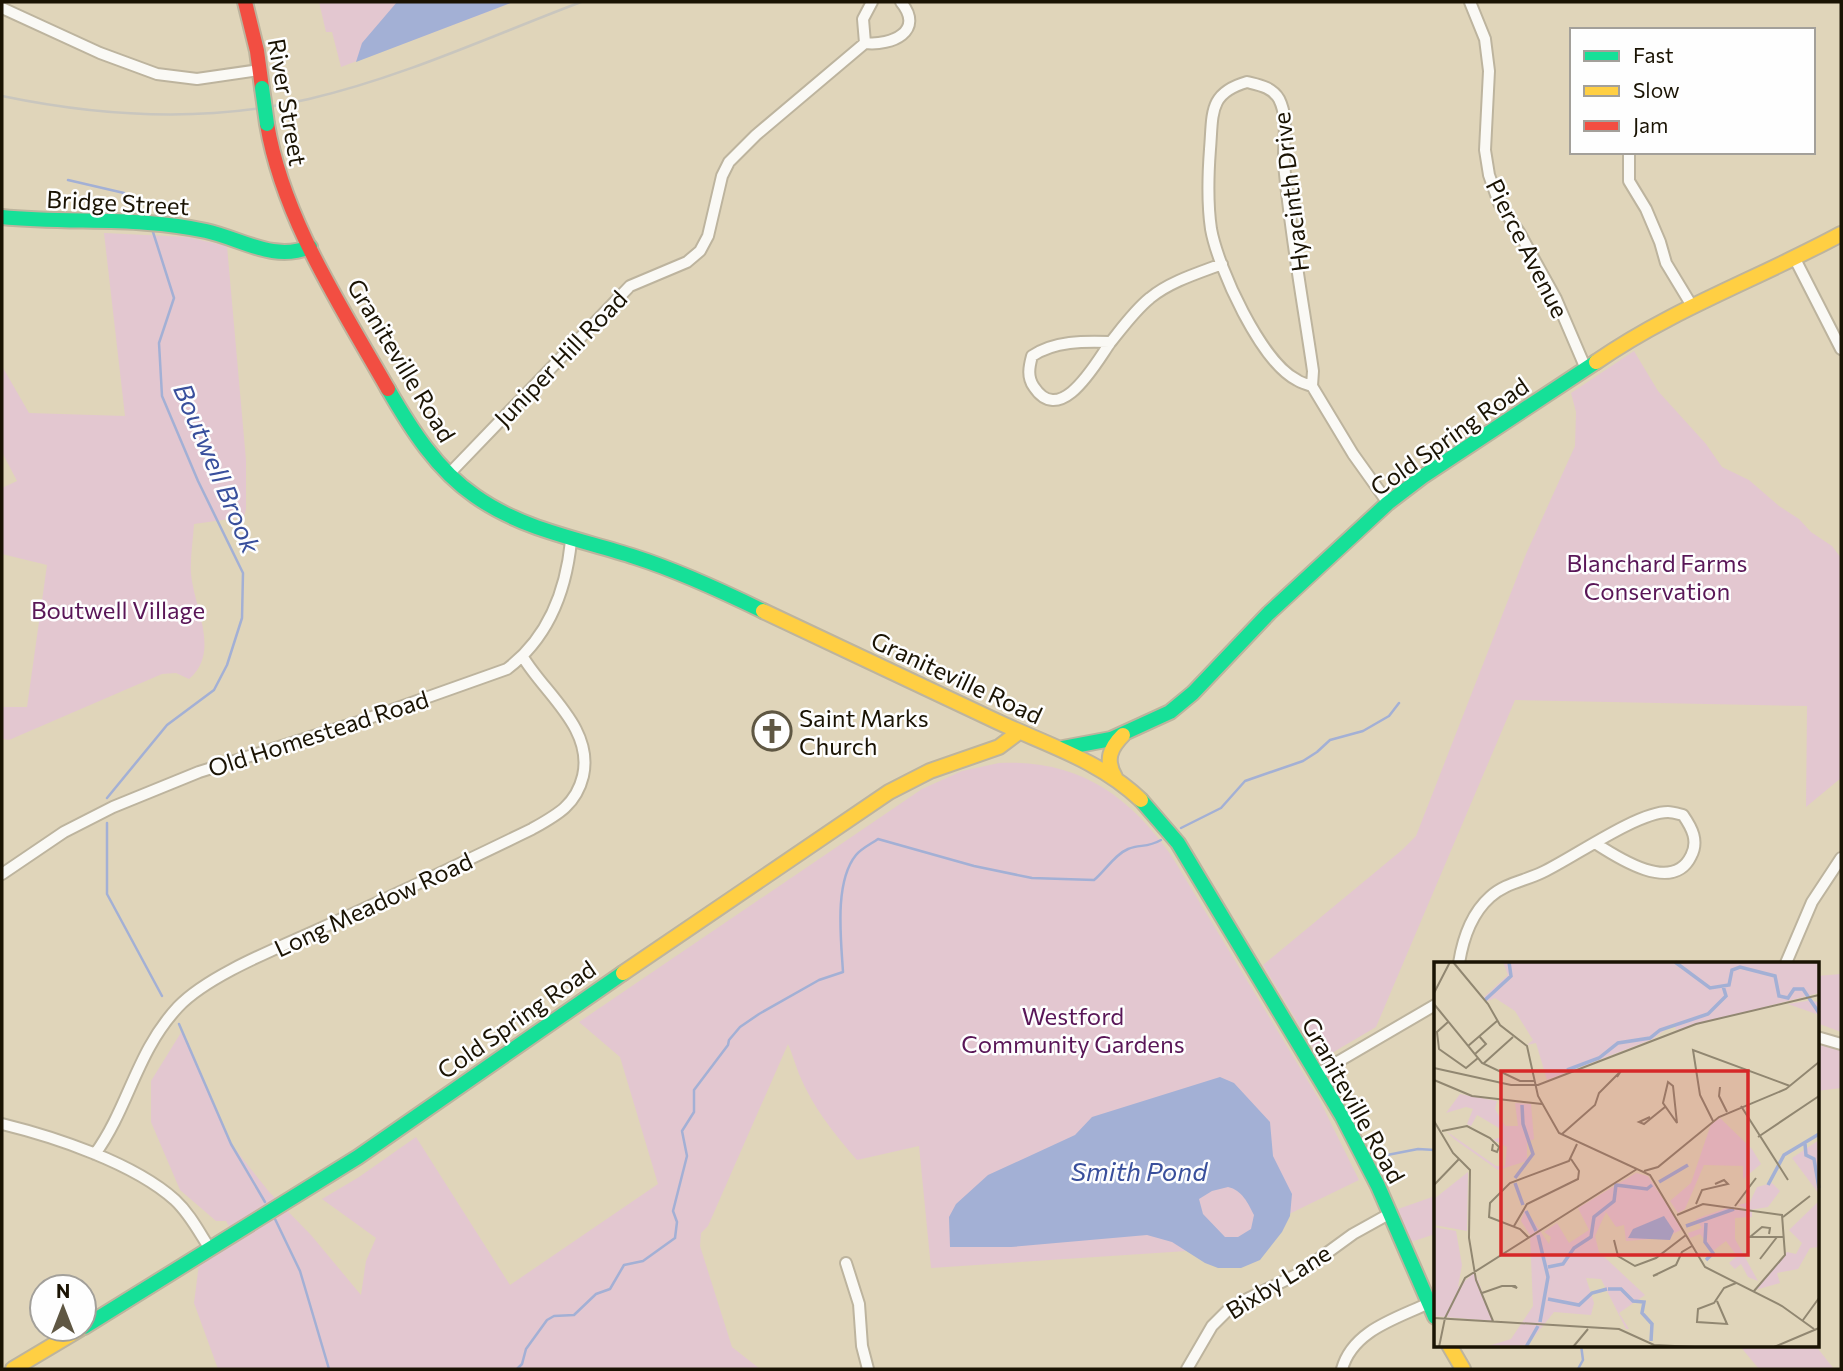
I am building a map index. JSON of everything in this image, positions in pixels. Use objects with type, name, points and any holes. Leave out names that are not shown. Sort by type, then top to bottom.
[{"type":"main road","name":"River Street","points":[[246,2],[257,51],[272,157],[280,184],[310,247]]},
{"type":"main road","name":"Bridge Street","points":[[2,216],[57,222],[152,224],[194,229],[274,253],[293,253],[310,247]]},
{"type":"main road","name":"Cold Spring Road","points":[[1061,748],[1111,739],[1170,712],[1193,693],[1269,613],[1388,503],[1422,477],[1500,428],[1626,341],[1841,234]]},
{"type":"main road","name":"Graniteville Road","points":[[310,247],[411,429],[437,462],[474,495],[503,514],[539,530],[636,558],[693,579],[1019,732],[1061,748],[1116,778],[1147,806],[1178,843],[1348,1128],[1434,1315]]},
{"type":"main road","name":"Cold Spring Road","points":[[976,753],[992,740],[1001,723]]},
{"type":"main road","name":"Cold Spring Road","points":[[98,1318],[358,1157],[877,800],[912,779],[976,753],[999,747],[1019,732]]},
{"type":"main road","points":[[1116,778],[1108,764],[1108,754],[1125,734]]},
{"type":"main road","name":"Cold Spring Road","points":[[13,1369],[57,1343]]},
{"type":"main road","points":[[1451,1346],[1463,1369]]},
{"type":"street","points":[[865,43],[863,19],[872,2]]},
{"type":"street","name":"Juniper Hill Road","points":[[449,474],[630,286],[687,262],[700,251],[708,236],[722,176],[729,162],[756,135],[865,43],[891,42],[903,33],[909,26],[909,11],[901,2]]},
{"type":"street","name":"Pierce Avenue","points":[[1470,2],[1485,39],[1489,71],[1485,150],[1489,175],[1499,203],[1556,299],[1586,369]]},
{"type":"street","points":[[2,8],[157,74],[198,79],[259,70]]},
{"type":"street","name":"Hyacinth Drive","points":[[1312,386],[1295,380],[1261,343],[1242,310],[1212,233],[1208,204],[1213,113],[1221,94],[1233,86],[1247,82],[1272,91],[1278,97],[1283,110],[1284,160],[1314,371],[1312,386],[1353,454],[1388,503]]},
{"type":"street","points":[[1629,154],[1629,181],[1646,209],[1666,263],[1692,306]]},
{"type":"street","points":[[1795,259],[1841,349]]},
{"type":"street","points":[[1111,342],[1081,342],[1041,350],[1031,356],[1029,379],[1036,390],[1049,399],[1066,397],[1080,386],[1111,342],[1150,298],[1184,279],[1222,264]]},
{"type":"street","name":"Old Homestead Road","points":[[2,874],[64,832],[113,807],[199,772],[355,723],[496,674],[523,657],[539,638],[554,613],[571,541]]},
{"type":"street","name":"Long Meadow Road","points":[[95,1154],[111,1130],[131,1080],[153,1038],[191,995],[263,955],[532,829],[564,811],[572,802],[580,789],[584,770],[581,741],[576,729],[532,673],[523,657]]},
{"type":"street","points":[[1459,962],[1469,925],[1478,909],[1499,889],[1541,873],[1618,830],[1667,812],[1683,816],[1692,828],[1695,841],[1692,855],[1685,866],[1667,874],[1633,864],[1595,843]]},
{"type":"street","points":[[1786,962],[1812,902],[1841,858]]},
{"type":"street","points":[[1317,1074],[1434,1006]]},
{"type":"street","points":[[1818,1037],[1841,1044]]},
{"type":"street","points":[[2,1124],[95,1154],[142,1178],[176,1201],[190,1216],[210,1248]]},
{"type":"street","name":"Bixby Lane","points":[[1186,1369],[1212,1326],[1231,1307],[1298,1274],[1353,1234],[1389,1213]]},
{"type":"street","points":[[846,1263],[859,1304],[862,1346],[868,1369]]},
{"type":"street","points":[[1342,1369],[1351,1347],[1369,1332],[1429,1303]]},
{"type":"green space","points":[[319,2],[513,2],[341,67],[332,32],[326,32]]},
{"type":"green space","name":"Boutwell Village","points":[[104,233],[187,237],[227,246],[246,460],[246,509],[244,517],[194,524],[191,574],[204,643],[198,668],[189,679],[176,673],[162,674],[9,740],[2,739],[2,707],[27,707],[47,565],[2,554],[2,488],[17,481],[2,452],[2,366],[29,413],[125,416]]},
{"type":"green space","name":"Blanchard Farms Conservation","points":[[1634,351],[1658,391],[1706,444],[1722,467],[1749,480],[1799,519],[1811,532],[1832,546],[1841,558],[1841,778],[1806,807],[1807,706],[1515,700],[1376,1027],[1320,1060],[1263,965],[1416,836],[1526,554],[1575,446],[1576,412],[1571,393]]},
{"type":"green space","name":"Westford Community Gardens","points":[[999,763],[1027,763],[1076,774],[1118,798],[1154,833],[1171,855],[1320,1101],[1359,1180],[1217,1249],[931,1268],[919,1146],[857,1160],[810,1097],[788,1044],[708,1226],[701,1233],[700,1246],[732,1347],[760,1369],[218,1369],[194,1303],[199,1264],[237,1240],[226,1221],[216,1221],[180,1190],[151,1122],[151,1081],[182,1031],[231,1144],[270,1193],[311,1235],[361,1295],[366,1261],[376,1238],[322,1199],[416,1137],[510,1285],[658,1184],[620,1057],[579,1022],[922,789],[962,771]]},
{"type":"green space","points":[[1841,974],[1841,1032],[1818,1023],[1818,976]]},
{"type":"green space","points":[[1818,1043],[1841,1050],[1841,1088],[1818,1091]]},
{"type":"green space","points":[[1434,1196],[1434,1234],[1411,1242],[1398,1209]]},
{"type":"green space","points":[[1740,1346],[1816,1346],[1834,1369],[1759,1369]]},
{"type":"water","points":[[397,2],[513,2],[356,62],[362,43]]},
{"type":"water","name":"Smith Pond","points":[[1220,1077],[1234,1083],[1270,1122],[1273,1156],[1292,1194],[1290,1216],[1282,1232],[1260,1260],[1241,1268],[1218,1268],[1172,1242],[1147,1235],[1011,1247],[950,1247],[949,1217],[956,1204],[988,1175],[1075,1135],[1092,1117]],"holes":[[[1228,1187],[1244,1198],[1254,1215],[1251,1229],[1238,1237],[1225,1237],[1203,1214],[1199,1199],[1212,1191]]]},
{"type":"waterway","name":"Boutwell Brook","points":[[68,180],[124,193],[143,218]]},
{"type":"waterway","name":"Boutwell Brook","points":[[107,798],[167,725],[214,690],[227,665],[242,618],[243,573],[198,481],[162,396],[159,343],[174,298],[153,232]]},
{"type":"waterway","points":[[1181,828],[1221,808],[1245,781],[1303,761],[1330,740],[1363,731],[1389,716],[1399,703]]},
{"type":"waterway","name":"Boutwell Brook","points":[[107,823],[107,894],[162,996]]},
{"type":"waterway","points":[[517,1369],[522,1364],[526,1349],[547,1320],[554,1316],[574,1315],[596,1294],[610,1289],[624,1265],[643,1261],[675,1238],[677,1222],[673,1211],[687,1156],[682,1131],[694,1112],[694,1090],[740,1027],[819,980],[843,972],[840,928],[844,880],[849,866],[861,850],[878,839],[974,866],[1032,878],[1094,880],[1123,852],[1161,840]]},
{"type":"waterway","name":"Boutwell Brook","points":[[179,1024],[231,1144],[265,1202]]},
{"type":"waterway","points":[[1382,1156],[1418,1149],[1434,1150]]},
{"type":"waterway","name":"Boutwell Brook","points":[[275,1219],[300,1271],[329,1369]]},
{"type":"waterway","points":[[1578,1369],[1583,1360],[1581,1346]]},
{"type":"railway","points":[[2,96],[117,113],[194,114],[271,107],[378,79],[581,2]]},
{"type":"traffic: fast","points":[[262,88],[267,124]]},
{"type":"traffic: fast","points":[[2,217],[156,223],[206,231],[270,251],[296,251],[310,247]]},
{"type":"traffic: fast","points":[[1063,748],[1111,739],[1170,712],[1193,693],[1269,613],[1388,503],[1422,477],[1596,362]]},
{"type":"traffic: fast","points":[[388,389],[416,434],[437,461],[461,486],[493,508],[552,532],[668,569],[763,611]]},
{"type":"traffic: fast","points":[[1141,800],[1178,843],[1342,1116],[1378,1186],[1434,1315]]},
{"type":"traffic: fast","points":[[98,1318],[358,1157],[623,973]]},
{"type":"traffic: slow","points":[[1596,362],[1655,326],[1841,234]]},
{"type":"traffic: slow","points":[[763,611],[1072,754],[1108,774],[1141,800]]},
{"type":"traffic: slow","points":[[623,973],[889,792],[930,771],[999,747],[1019,732]]},
{"type":"traffic: slow","points":[[1115,777],[1110,765],[1110,754],[1123,735]]},
{"type":"traffic: slow","points":[[13,1369],[57,1343]]},
{"type":"traffic: slow","points":[[1450,1346],[1463,1369]]},
{"type":"traffic: jam","points":[[245,2],[257,51],[262,88]]},
{"type":"traffic: jam","points":[[267,124],[286,194],[300,228],[333,294],[388,389]]},
{"type":"place","name":"Saint Marks Church","points":[[772,731]]}]
